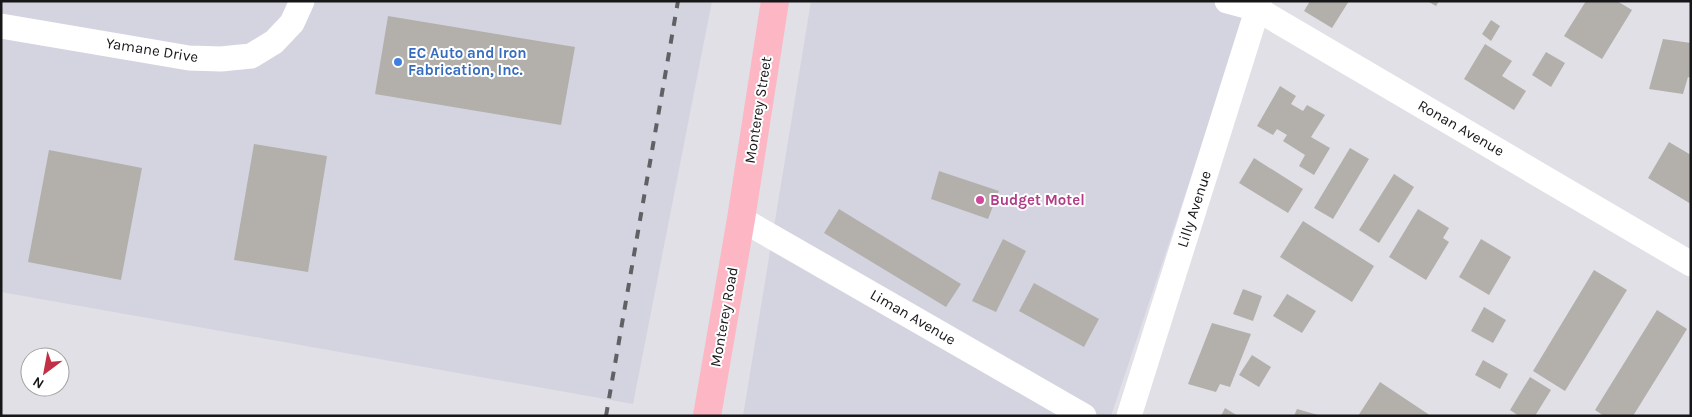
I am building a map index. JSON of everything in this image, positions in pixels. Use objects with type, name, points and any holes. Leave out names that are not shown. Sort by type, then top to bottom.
[{"type":"main road","name":"Monterey Street","points":[[741,219],[775,1]]},
{"type":"main road","name":"Monterey Road","points":[[707,416],[741,219]]},
{"type":"street","name":"Ronan Avenue","points":[[1227,1],[1259,5],[1691,264]]},
{"type":"street","name":"Lilly Avenue","points":[[1129,416],[1259,5]]},
{"type":"street","name":"Yamane Drive","points":[[1,26],[189,58],[220,59],[251,56],[274,42],[297,12]]},
{"type":"street","name":"Liman Avenue","points":[[741,219],[1084,416]]},
{"type":"shaded area","points":[[1,1],[712,1],[633,404],[1,292]]},
{"type":"shaded area","points":[[811,1],[1250,1],[1111,416],[743,416]]},
{"type":"building","points":[[1310,1],[1349,1],[1332,28],[1304,11]]},
{"type":"building","points":[[1427,1],[1439,1],[1436,6]]},
{"type":"building","points":[[1586,1],[1617,1],[1632,10],[1602,59],[1564,36]]},
{"type":"building","points":[[388,16],[575,47],[561,125],[375,94]]},
{"type":"building","points":[[1491,20],[1500,26],[1491,41],[1482,34]]},
{"type":"building","points":[[1663,39],[1691,43],[1691,78],[1688,77],[1683,94],[1649,89]]},
{"type":"building","points":[[1485,44],[1512,61],[1502,76],[1526,91],[1514,110],[1464,79]]},
{"type":"building","points":[[1546,52],[1565,63],[1551,87],[1532,75]]},
{"type":"building","points":[[1280,86],[1296,96],[1291,104],[1303,111],[1307,105],[1325,115],[1311,137],[1330,148],[1314,175],[1299,166],[1305,155],[1283,141],[1287,135],[1277,129],[1273,135],[1257,126]]},
{"type":"building","points":[[1669,142],[1691,155],[1691,204],[1648,178]]},
{"type":"building","points":[[254,144],[327,156],[308,272],[234,260]]},
{"type":"building","points":[[1350,148],[1369,159],[1333,219],[1314,208]]},
{"type":"building","points":[[49,150],[142,168],[121,280],[28,262]]},
{"type":"building","points":[[1254,158],[1303,189],[1288,213],[1239,183]]},
{"type":"building","points":[[939,171],[999,191],[988,219],[931,199]]},
{"type":"building","points":[[1394,174],[1414,187],[1379,243],[1359,230]]},
{"type":"building","points":[[839,209],[961,284],[946,307],[824,233]]},
{"type":"building","points":[[1418,209],[1449,228],[1443,238],[1449,242],[1426,280],[1389,257]]},
{"type":"building","points":[[1303,221],[1374,266],[1352,302],[1280,257]]},
{"type":"building","points":[[1003,239],[1026,251],[996,312],[972,301]]},
{"type":"building","points":[[1481,239],[1511,257],[1489,295],[1459,277]]},
{"type":"building","points":[[1594,270],[1627,290],[1565,391],[1533,371]]},
{"type":"building","points":[[1034,283],[1099,319],[1084,347],[1019,311]]},
{"type":"building","points":[[1243,289],[1262,296],[1253,321],[1233,314]]},
{"type":"building","points":[[1287,294],[1316,311],[1302,333],[1273,316]]},
{"type":"building","points":[[1484,307],[1506,320],[1493,343],[1471,331]]},
{"type":"building","points":[[1657,310],[1687,329],[1633,416],[1604,416],[1595,410]]},
{"type":"building","points":[[1212,323],[1251,334],[1230,387],[1220,384],[1216,392],[1188,384]]},
{"type":"building","points":[[1252,355],[1271,367],[1259,387],[1239,375]]},
{"type":"building","points":[[1483,360],[1508,374],[1500,389],[1475,375]]},
{"type":"building","points":[[1530,377],[1551,390],[1535,416],[1519,416],[1510,410]]},
{"type":"building","points":[[1380,382],[1431,416],[1358,416]]},
{"type":"building","points":[[1225,408],[1238,416],[1221,416]]},
{"type":"building","points":[[1297,409],[1318,415],[1318,416],[1294,416]]},
{"type":"railway","points":[[606,416],[678,1]]},
{"type":"place","name":"EC Auto and Iron Fabrication, Inc.","points":[[398,62]]},
{"type":"place","name":"Budget Motel","points":[[980,200]]}]
